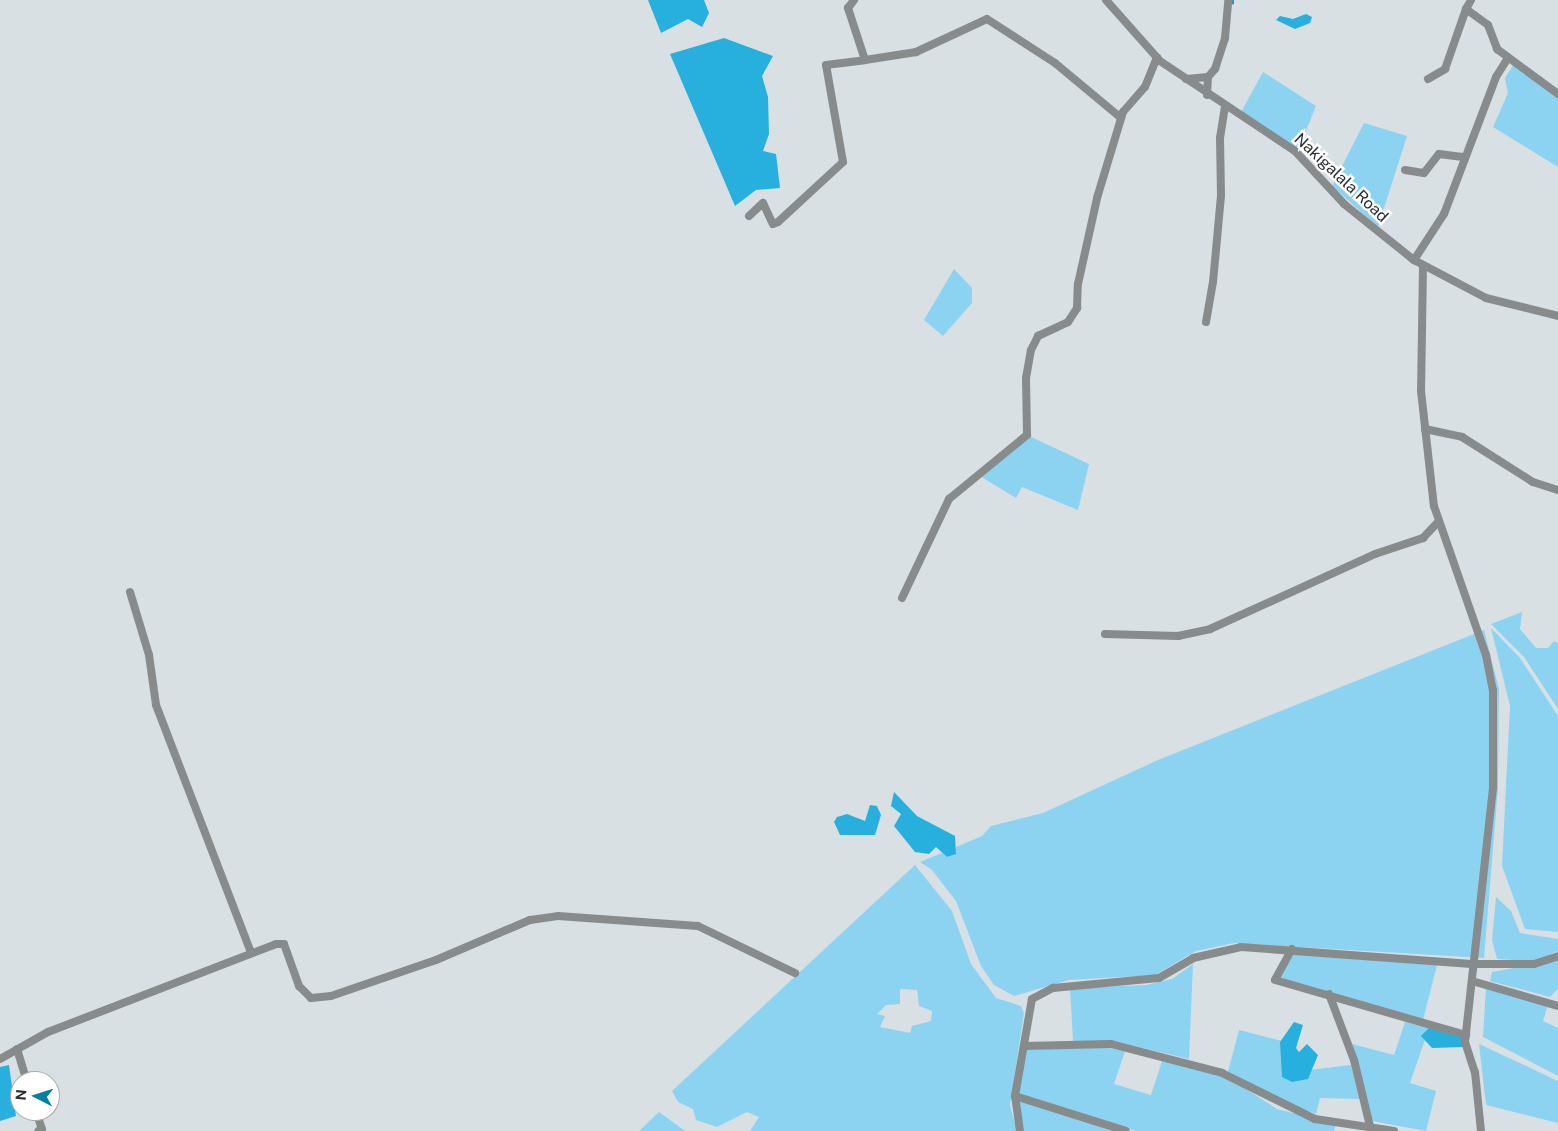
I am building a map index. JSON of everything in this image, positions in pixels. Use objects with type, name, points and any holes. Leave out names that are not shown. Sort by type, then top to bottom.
[{"type":"street","points":[[854,0],[848,8],[865,60]]},
{"type":"street","name":"Nakigalala Road","points":[[1106,0],[1156,57],[1207,95],[1295,151],[1344,204],[1414,260],[1486,298],[1558,316]]},
{"type":"street","points":[[1207,95],[1208,77],[1222,50],[1228,0]]},
{"type":"street","points":[[1428,79],[1445,68],[1471,0]]},
{"type":"street","points":[[1466,10],[1488,25],[1497,49],[1558,94]]},
{"type":"street","points":[[749,216],[762,203],[773,224],[778,222],[843,162],[826,65],[916,52],[987,19],[1054,63],[1121,118]]},
{"type":"street","points":[[902,598],[949,499],[1027,435],[1029,355],[1038,336],[1068,322],[1077,308],[1078,284],[1097,198],[1121,118],[1145,87],[1156,57]]},
{"type":"street","points":[[1414,260],[1444,214],[1496,77],[1508,58]]},
{"type":"street","points":[[1186,79],[1208,77]]},
{"type":"street","points":[[1206,322],[1213,282],[1221,195],[1220,138],[1225,107]]},
{"type":"street","points":[[1405,170],[1424,173],[1439,154],[1465,156]]},
{"type":"street","points":[[1423,266],[1425,429],[1438,522],[1486,654],[1493,690],[1493,788],[1478,962],[1472,981],[1466,1035],[1481,1131]]},
{"type":"street","points":[[1425,429],[1462,437],[1533,482],[1558,490]]},
{"type":"street","points":[[1105,634],[1178,636],[1210,629],[1375,554],[1423,538],[1438,522]]},
{"type":"street","points":[[130,592],[149,655],[156,705],[251,953]]},
{"type":"street","points":[[0,1059],[48,1032],[251,953],[284,944],[300,986],[311,998],[331,996],[436,960],[530,920],[558,916],[698,926],[795,973]]},
{"type":"street","points":[[1292,949],[1275,980],[1466,1035]]},
{"type":"street","points":[[1020,1131],[1015,1096],[1032,999],[1039,993],[1160,978],[1217,950],[1292,949],[1518,965],[1558,956]]},
{"type":"street","points":[[1472,981],[1558,1006]]},
{"type":"street","points":[[1329,994],[1357,1069],[1370,1126]]},
{"type":"street","points":[[1024,1046],[1112,1044],[1222,1073],[1315,1119],[1394,1131]]},
{"type":"street","points":[[17,1049],[24,1071]]},
{"type":"street","points":[[1015,1096],[1126,1131]]},
{"type":"street","points":[[38,1131],[42,1129],[39,1121]]},
{"type":"shaded area","points":[[648,0],[704,0],[709,13],[702,27],[688,19],[661,33]]},
{"type":"shaded area","points":[[1306,14],[1312,17],[1310,23],[1295,29],[1276,20],[1280,16],[1293,19]]},
{"type":"shaded area","points":[[724,38],[773,56],[762,76],[768,97],[769,134],[763,151],[776,154],[780,188],[756,190],[735,206],[670,54]]},
{"type":"shaded area","points":[[1515,62],[1558,99],[1558,167],[1493,127],[1508,93],[1505,78]]},
{"type":"shaded area","points":[[1263,72],[1316,106],[1298,150],[1240,114]]},
{"type":"shaded area","points":[[1364,123],[1407,136],[1378,227],[1332,186]]},
{"type":"shaded area","points":[[954,269],[972,288],[972,303],[943,336],[924,320]]},
{"type":"shaded area","points":[[1029,436],[1089,464],[1078,510],[1022,487],[1016,498],[980,476]]},
{"type":"shaded area","points":[[1522,612],[1520,629],[1536,648],[1548,648],[1554,641],[1558,643],[1558,709],[1524,657],[1491,624]]},
{"type":"shaded area","points":[[1491,628],[1520,658],[1558,716],[1558,932],[1525,929],[1502,866],[1510,706]]},
{"type":"shaded area","points":[[1484,630],[1499,689],[1498,788],[1484,958],[1234,943],[1196,951],[1155,975],[1069,980],[1014,996],[994,985],[981,966],[956,901],[932,870],[920,862],[942,853],[947,857],[955,854],[956,847],[982,836],[991,826],[1043,813],[1158,760]]},
{"type":"shaded area","points":[[894,792],[917,816],[955,836],[956,854],[947,857],[936,847],[929,854],[915,852],[894,826],[901,814],[891,806]]},
{"type":"shaded area","points":[[870,805],[877,806],[881,815],[875,835],[840,835],[834,822],[837,817],[847,814],[865,821]]},
{"type":"shaded area","points":[[915,865],[952,911],[971,964],[996,998],[1021,1006],[1024,1013],[1010,1105],[1017,1131],[750,1131],[759,1117],[747,1112],[717,1127],[696,1120],[693,1109],[678,1102],[672,1091]],"holes":[[[900,989],[917,990],[919,1006],[932,1011],[931,1021],[912,1026],[910,1033],[880,1027],[885,1016],[877,1014],[886,1005],[900,1004]]]},
{"type":"shaded area","points":[[1496,897],[1511,911],[1520,933],[1558,939],[1558,951],[1535,961],[1497,959],[1492,940]]},
{"type":"shaded area","points":[[1295,953],[1437,965],[1423,1020],[1279,978]]},
{"type":"shaded area","points":[[1558,960],[1558,989],[1550,997],[1490,981],[1492,972]]},
{"type":"shaded area","points":[[1193,964],[1189,1059],[1117,1042],[1073,1041],[1070,988],[1146,985],[1172,979]]},
{"type":"shaded area","points":[[1486,988],[1548,1005],[1543,1021],[1558,1028],[1558,1076],[1483,1037]]},
{"type":"shaded area","points":[[1294,1022],[1303,1025],[1296,1048],[1299,1052],[1307,1044],[1318,1055],[1308,1079],[1292,1082],[1282,1077],[1280,1042]]},
{"type":"shaded area","points":[[1405,1022],[1429,1028],[1410,1083],[1436,1091],[1426,1131],[1372,1121],[1352,1044],[1394,1055]]},
{"type":"shaded area","points":[[1429,1028],[1465,1038],[1464,1047],[1432,1048],[1421,1036]]},
{"type":"shaded area","points":[[1239,1030],[1286,1042],[1282,1077],[1308,1079],[1309,1070],[1351,1065],[1360,1099],[1320,1098],[1316,1114],[1260,1093],[1228,1072]]},
{"type":"shaded area","points":[[1479,1044],[1558,1081],[1558,1123],[1486,1105]]},
{"type":"shaded area","points":[[1104,1047],[1125,1051],[1114,1084],[1151,1095],[1162,1061],[1199,1068],[1234,1081],[1277,1109],[1336,1124],[1334,1131],[1136,1131],[1019,1094],[1026,1049]]},
{"type":"shaded area","points":[[9,1065],[10,1118],[0,1121],[0,1067]]},
{"type":"shaded area","points":[[1018,1099],[1048,1109],[1112,1131],[1023,1131]]},
{"type":"shaded area","points":[[659,1112],[685,1131],[639,1131]]}]
